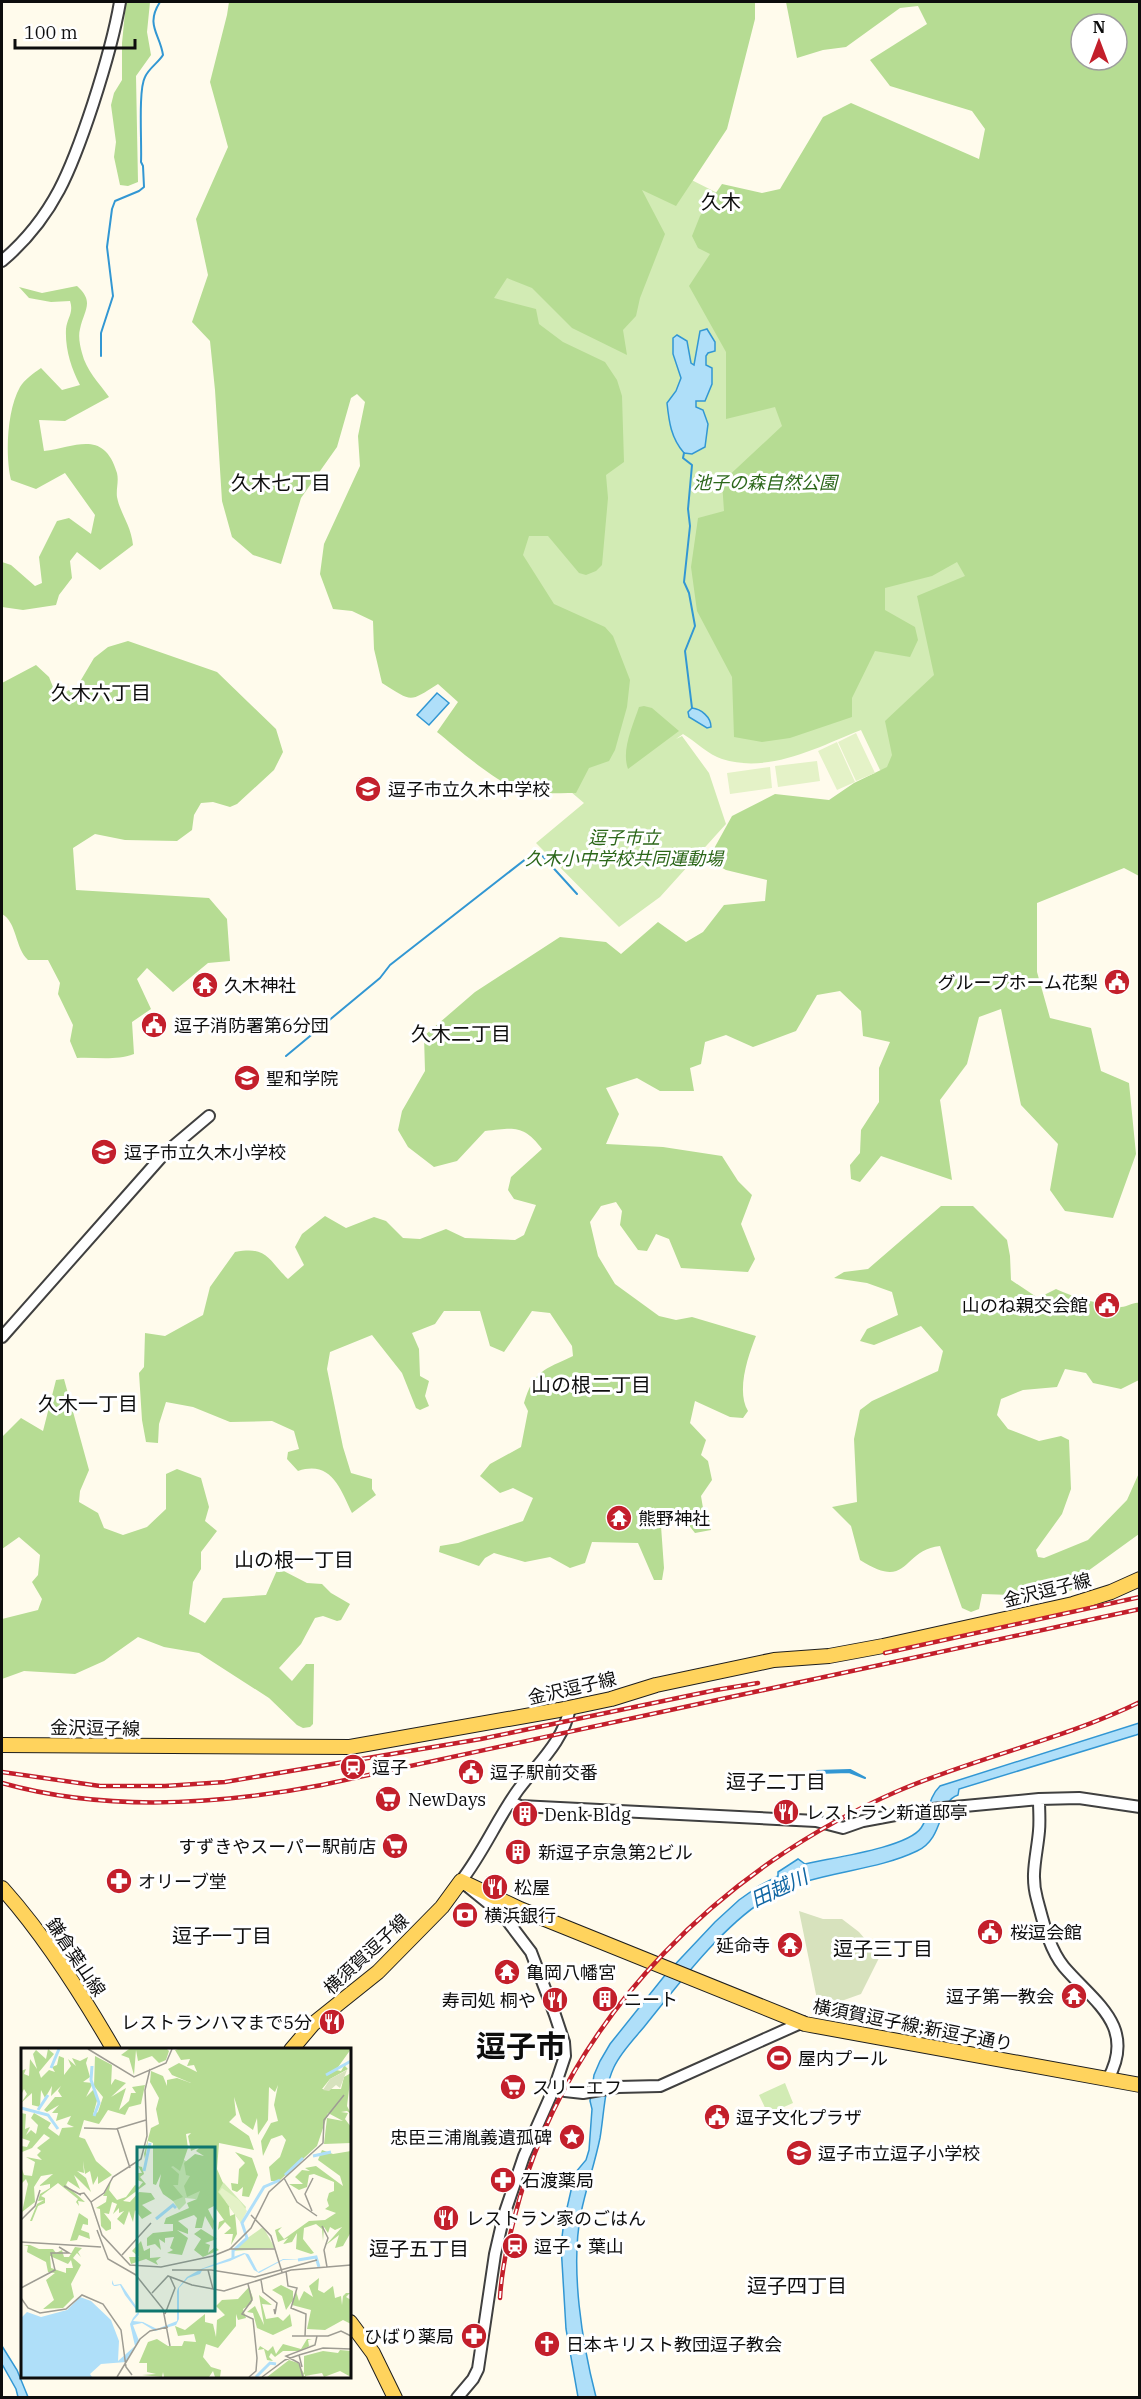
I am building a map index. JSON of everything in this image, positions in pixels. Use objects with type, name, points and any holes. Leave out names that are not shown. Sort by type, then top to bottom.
[{"type":"main road","name":"金沢逗子線","points":[[2,1745],[339,1748],[398,1740],[570,1708],[611,1699],[656,1685],[758,1663],[847,1653],[1093,1598],[1140,1579]]},
{"type":"main road","points":[[461,1881],[520,1909]]},
{"type":"main road","name":"横須賀逗子線","points":[[292,2048],[313,2024],[378,1972],[442,1907],[461,1881]]},
{"type":"main road","name":"鎌倉葉山線","points":[[2,1888],[44,1941],[113,2048]]},
{"type":"main road","name":"横須賀逗子線;新逗子通り","points":[[520,1909],[802,2022],[1140,2085]]},
{"type":"main road","points":[[503,1915],[520,1909]]},
{"type":"main road","points":[[351,2323],[373,2353],[395,2397]]},
{"type":"street","points":[[2,261],[40,222],[63,186],[112,47],[120,2]]},
{"type":"street","points":[[2,1337],[164,1154],[209,1116]]},
{"type":"street","points":[[457,2397],[473,2379],[478,2369],[495,2254],[504,2215],[524,2156],[555,2086],[565,2056],[564,2042],[531,1952],[503,1915],[461,1881],[511,1802],[555,1744],[566,1723],[570,1708]]},
{"type":"street","points":[[511,1802],[520,1806],[816,1821],[843,1828],[862,1821],[922,1810],[1039,1799],[1079,1798],[1140,1807]]},
{"type":"street","points":[[1039,1799],[1039,1830],[1033,1870],[1034,1888],[1045,1928],[1063,1965],[1099,2002],[1115,2026],[1115,2060],[1108,2079]]},
{"type":"street","points":[[555,2086],[565,2091],[588,2093],[665,2084],[802,2022]]},
{"type":"green space","points":[[126,2],[150,2],[147,32],[151,55],[136,76],[138,182],[128,186],[120,185],[114,157],[116,142],[111,105],[114,93],[122,80],[122,43]]},
{"type":"green space","points":[[229,2],[755,2],[755,19],[727,129],[676,206],[642,190],[665,234],[640,298],[636,316],[623,330],[627,355],[572,328],[532,288],[507,278],[494,298],[536,309],[539,324],[563,342],[605,362],[617,380],[622,396],[624,462],[606,475],[608,498],[602,565],[596,571],[586,575],[579,573],[548,536],[529,536],[523,555],[554,604],[605,627],[613,636],[630,680],[627,707],[615,750],[609,761],[589,768],[576,793],[529,793],[518,790],[481,767],[437,732],[458,702],[438,684],[421,695],[410,698],[382,683],[374,649],[373,621],[352,611],[333,609],[320,574],[324,544],[360,466],[358,436],[365,402],[357,394],[351,398],[337,447],[301,498],[281,564],[253,555],[232,537],[222,501],[210,341],[192,322],[208,275],[196,219],[228,147],[210,82]]},
{"type":"green space","points":[[786,2],[1139,2],[1139,876],[1124,868],[1037,903],[1037,972],[1050,1018],[1091,1028],[1101,1071],[1129,1083],[1136,1154],[1113,1218],[1065,1211],[1050,1190],[1058,1144],[1021,1105],[1001,1009],[979,1017],[967,1064],[940,1100],[952,1180],[881,1156],[860,1182],[851,1179],[850,1165],[860,1153],[861,1130],[879,1102],[879,1068],[890,1042],[863,1036],[861,1011],[840,991],[817,995],[796,1031],[753,1047],[726,1035],[705,1042],[701,1064],[690,1068],[694,1091],[660,1091],[637,1078],[606,1088],[619,1114],[606,1144],[663,1147],[722,1156],[738,1181],[752,1195],[741,1224],[755,1259],[748,1272],[681,1268],[669,1239],[656,1234],[647,1251],[638,1250],[620,1225],[622,1211],[616,1202],[601,1206],[590,1222],[598,1256],[615,1284],[659,1316],[676,1320],[692,1317],[756,1336],[744,1374],[743,1394],[748,1411],[743,1418],[730,1417],[695,1401],[690,1423],[706,1440],[701,1455],[708,1461],[712,1480],[701,1496],[704,1514],[710,1521],[711,1530],[695,1533],[677,1510],[661,1526],[664,1568],[662,1580],[654,1580],[638,1543],[592,1542],[585,1563],[570,1568],[550,1557],[525,1562],[494,1553],[485,1558],[479,1566],[439,1552],[440,1546],[458,1543],[523,1521],[533,1498],[513,1488],[500,1493],[480,1476],[490,1464],[521,1447],[528,1411],[524,1403],[536,1377],[547,1368],[573,1356],[572,1346],[550,1313],[532,1311],[504,1352],[490,1346],[480,1311],[444,1311],[435,1324],[412,1333],[419,1349],[420,1376],[429,1381],[425,1396],[429,1406],[420,1410],[416,1408],[402,1373],[372,1335],[330,1352],[327,1369],[343,1447],[351,1473],[372,1479],[372,1489],[376,1495],[352,1513],[333,1478],[319,1469],[298,1471],[287,1459],[288,1452],[299,1449],[294,1431],[272,1421],[230,1422],[193,1407],[166,1402],[159,1424],[158,1443],[146,1442],[139,1373],[144,1367],[145,1333],[165,1336],[203,1315],[210,1287],[235,1252],[261,1253],[271,1260],[288,1279],[304,1265],[295,1247],[302,1234],[325,1216],[346,1228],[374,1217],[386,1221],[403,1238],[420,1239],[446,1229],[465,1238],[515,1240],[524,1235],[536,1205],[514,1199],[508,1190],[511,1177],[542,1149],[529,1135],[511,1129],[485,1131],[457,1161],[434,1167],[408,1147],[398,1130],[402,1111],[425,1071],[424,1036],[475,992],[560,937],[606,942],[621,954],[658,922],[686,942],[703,932],[724,905],[765,901],[767,880],[726,870],[715,864],[711,854],[732,816],[775,794],[829,800],[854,783],[887,767],[892,755],[885,721],[934,675],[917,596],[965,576],[957,562],[932,576],[885,588],[885,610],[915,627],[918,640],[910,657],[875,651],[852,698],[852,717],[790,738],[762,742],[734,737],[732,677],[697,611],[691,567],[698,518],[724,511],[722,482],[782,426],[775,407],[726,419],[726,352],[689,286],[710,254],[698,248],[692,236],[700,216],[722,184],[762,193],[780,189],[823,117],[851,103],[979,159],[985,129],[972,111],[890,86],[870,60],[927,24],[918,6],[900,8],[846,47],[823,50],[797,58]]},
{"type":"green space","name":"池子の森自然公園","points":[[410,38],[767,218],[1037,249],[921,783],[880,770],[861,730],[811,751],[775,761],[758,763],[740,763],[722,759],[683,734],[676,739],[682,736],[709,773],[726,824],[660,897],[619,927],[536,843],[584,803],[466,703]]},
{"type":"green space","points":[[77,286],[86,297],[87,302],[79,332],[82,353],[90,371],[109,397],[65,421],[39,420],[44,451],[88,444],[105,450],[117,473],[117,497],[133,545],[100,570],[77,552],[70,561],[72,578],[59,595],[56,605],[23,610],[2,607],[2,562],[11,565],[35,586],[42,583],[39,557],[57,521],[69,518],[91,534],[95,515],[65,473],[36,489],[11,480],[8,458],[8,433],[12,408],[24,382],[41,368],[62,390],[80,385],[71,365],[66,344],[70,301],[51,302],[29,298],[19,287],[42,293]]},
{"type":"green space","points":[[128,641],[217,672],[276,729],[283,752],[274,770],[237,804],[230,807],[213,802],[201,803],[194,815],[192,830],[177,841],[125,840],[95,834],[73,848],[76,890],[209,898],[227,919],[230,961],[208,963],[173,992],[147,968],[137,979],[151,1009],[132,1022],[134,1054],[112,1058],[77,1058],[70,1041],[73,1025],[58,994],[60,983],[48,960],[28,960],[11,923],[2,914],[2,683],[36,665],[49,677],[57,697],[78,685],[94,658],[108,647]]},
{"type":"green space","points":[[639,707],[652,708],[679,731],[628,769],[626,754],[629,738]]},
{"type":"green space","points":[[856,733],[875,773],[856,781],[838,742]]},
{"type":"green space","points":[[837,742],[855,782],[837,790],[818,751]]},
{"type":"green space","points":[[817,761],[820,781],[778,787],[775,766]]},
{"type":"green space","points":[[770,767],[772,788],[730,794],[727,773]]},
{"type":"green space","points":[[941,1206],[973,1206],[1007,1240],[1011,1280],[1038,1298],[1056,1289],[1079,1298],[1113,1306],[1124,1307],[1139,1303],[1139,1380],[1121,1389],[1093,1383],[1086,1373],[1065,1369],[1057,1387],[1023,1390],[1001,1399],[997,1415],[1008,1429],[1039,1441],[1061,1436],[1069,1440],[1071,1489],[1062,1514],[1036,1550],[1038,1557],[1044,1558],[1088,1540],[1127,1500],[1139,1473],[1139,1534],[1081,1576],[1082,1586],[1067,1592],[1052,1588],[1012,1595],[982,1594],[979,1609],[971,1612],[962,1608],[940,1546],[918,1554],[897,1571],[888,1572],[876,1569],[860,1560],[851,1526],[832,1507],[857,1502],[854,1439],[860,1410],[872,1401],[938,1371],[943,1351],[921,1326],[874,1345],[860,1341],[867,1329],[898,1315],[892,1292],[867,1283],[834,1278],[844,1272],[868,1269]]},
{"type":"green space","points":[[64,1379],[89,1470],[80,1491],[79,1502],[98,1513],[104,1528],[123,1535],[147,1527],[166,1509],[166,1474],[177,1469],[201,1478],[209,1507],[205,1521],[217,1531],[201,1552],[201,1569],[193,1582],[189,1614],[205,1623],[223,1598],[266,1595],[278,1568],[307,1583],[322,1584],[331,1593],[350,1604],[341,1620],[337,1621],[323,1616],[315,1618],[301,1644],[279,1668],[292,1681],[306,1664],[314,1664],[313,1724],[310,1727],[303,1728],[297,1725],[269,1698],[199,1653],[164,1647],[138,1637],[104,1661],[75,1674],[24,1671],[2,1679],[2,1619],[38,1610],[42,1599],[32,1582],[38,1575],[40,1555],[19,1537],[2,1549],[2,1437],[21,1418],[43,1431],[56,1380]]},
{"type":"green space","points":[[799,1911],[823,1919],[842,1919],[859,1932],[871,1946],[882,1952],[861,1994],[819,2009]]},
{"type":"green space","points":[[785,2083],[793,2103],[768,2114],[759,2095]]},
{"type":"water","points":[[707,329],[715,342],[715,351],[706,356],[706,365],[712,368],[712,384],[705,401],[696,401],[696,407],[703,410],[708,424],[705,447],[692,454],[684,453],[673,436],[667,403],[676,391],[681,378],[673,354],[673,338],[677,335],[687,341],[691,363],[694,365],[700,331]]},
{"type":"water","points":[[437,693],[449,703],[429,725],[417,715]]},
{"type":"water","points":[[692,708],[705,714],[711,727],[707,728],[689,717],[688,712]]},
{"type":"water","name":"田越川","points":[[1139,1723],[1139,1734],[959,1789],[958,1795],[947,1805],[937,1829],[926,1845],[917,1851],[880,1864],[803,1882],[766,1899],[716,1941],[685,1976],[624,2051],[614,2067],[608,2084],[600,2138],[581,2213],[577,2257],[582,2330],[596,2397],[578,2397],[566,2329],[561,2245],[575,2173],[586,2160],[589,2150],[592,2109],[590,2101],[594,2075],[610,2044],[666,1974],[739,1900],[778,1876],[778,1872],[798,1859],[805,1864],[885,1847],[913,1835],[921,1828],[930,1802],[940,1786]]},
{"type":"water","points":[[2,2346],[17,2370],[28,2397],[18,2397],[2,2364]]},
{"type":"waterway","points":[[101,356],[101,333],[113,296],[107,247],[112,209],[115,201],[144,187],[141,162],[142,93],[147,74],[163,55],[154,23],[160,2]]},
{"type":"waterway","points":[[684,453],[683,458],[692,465],[688,509],[690,526],[684,582],[689,593],[695,626],[685,651],[692,708]]},
{"type":"waterway","points":[[286,1056],[380,978],[390,965],[536,851],[577,894]]},
{"type":"waterway","points":[[850,1770],[865,1778],[849,1772],[817,1773],[817,1771],[850,1770]]},
{"type":"railway","points":[[885,1653],[1140,1597]]},
{"type":"railway","points":[[2,1783],[41,1792],[121,1802],[202,1801],[283,1792],[1140,1609]]},
{"type":"railway","points":[[2,1772],[100,1786],[165,1786],[225,1782],[481,1739],[758,1683]]},
{"type":"railway","points":[[500,2298],[505,2259],[520,2197],[545,2130],[577,2066],[617,2007],[664,1953],[716,1904],[773,1860],[834,1822],[898,1791],[1080,1727],[1140,1702]]},
{"type":"place","name":"逗子市立久木中学校","points":[[368,789]]},
{"type":"place","name":"グループホーム花梨","points":[[1117,982]]},
{"type":"place","name":"久木神社","points":[[205,985]]},
{"type":"place","name":"逗子消防署第6分団","points":[[154,1025]]},
{"type":"place","name":"聖和学院","points":[[247,1078]]},
{"type":"place","name":"逗子市立久木小学校","points":[[104,1152]]},
{"type":"place","name":"山のね親交会館","points":[[1107,1305]]},
{"type":"place","name":"熊野神社","points":[[619,1518]]},
{"type":"place","name":"逗子","points":[[353,1767]]},
{"type":"place","name":"逗子駅前交番","points":[[471,1772]]},
{"type":"place","name":"NewDays","points":[[388,1799]]},
{"type":"place","name":"レストラン新道邸亭","points":[[786,1812]]},
{"type":"place","name":"Denk Bldg","points":[[525,1814]]},
{"type":"place","name":"すずきやスーパー駅前店","points":[[395,1846]]},
{"type":"place","name":"新逗子京急第2ビル","points":[[518,1852]]},
{"type":"place","name":"オリーブ堂","points":[[119,1881]]},
{"type":"place","name":"松屋","points":[[495,1887]]},
{"type":"place","name":"横浜銀行","points":[[465,1915]]},
{"type":"place","name":"桜逗会館","points":[[990,1932]]},
{"type":"place","name":"延命寺","points":[[790,1945]]},
{"type":"place","name":"亀岡八幡宮","points":[[507,1972]]},
{"type":"place","name":"逗子第一教会","points":[[1074,1996]]},
{"type":"place","name":"ニート","points":[[605,1999]]},
{"type":"place","name":"寿司処 桐や","points":[[555,2000]]},
{"type":"place","name":"レストランハマまで5分","points":[[332,2022]]},
{"type":"place","name":"屋内プール","points":[[779,2058]]},
{"type":"place","name":"スリーエフ","points":[[513,2087]]},
{"type":"place","name":"逗子文化プラザ","points":[[717,2117]]},
{"type":"place","name":"忠臣三浦胤義遺孤碑","points":[[572,2137]]},
{"type":"place","name":"逗子市立逗子小学校","points":[[799,2153]]},
{"type":"place","name":"石渡薬局","points":[[503,2180]]},
{"type":"place","name":"レストラン家のごはん","points":[[446,2218]]},
{"type":"place","name":"逗子・葉山","points":[[515,2246]]},
{"type":"place","name":"ひばり薬局","points":[[474,2336]]},
{"type":"place","name":"日本キリスト教団逗子教会","points":[[547,2344]]},
{"type":"district","name":"久木","points":[[721,201]]},
{"type":"district","name":"久木七丁目","points":[[281,482]]},
{"type":"district","name":"久木六丁目","points":[[101,692]]},
{"type":"district","name":"久木二丁目","points":[[461,1033]]},
{"type":"district","name":"山の根二丁目","points":[[591,1384]]},
{"type":"district","name":"久木一丁目","points":[[88,1403]]},
{"type":"district","name":"山の根一丁目","points":[[294,1559]]},
{"type":"district","name":"逗子二丁目","points":[[776,1781]]},
{"type":"district","name":"逗子一丁目","points":[[222,1935]]},
{"type":"district","name":"逗子三丁目","points":[[883,1948]]},
{"type":"district","name":"逗子市","points":[[521,2045]]},
{"type":"district","name":"逗子五丁目","points":[[419,2248]]},
{"type":"district","name":"逗子四丁目","points":[[797,2285]]},
{"type":"park label","name":"逗子市立 久木小中学校共同運動場","points":[[624,847]]}]
